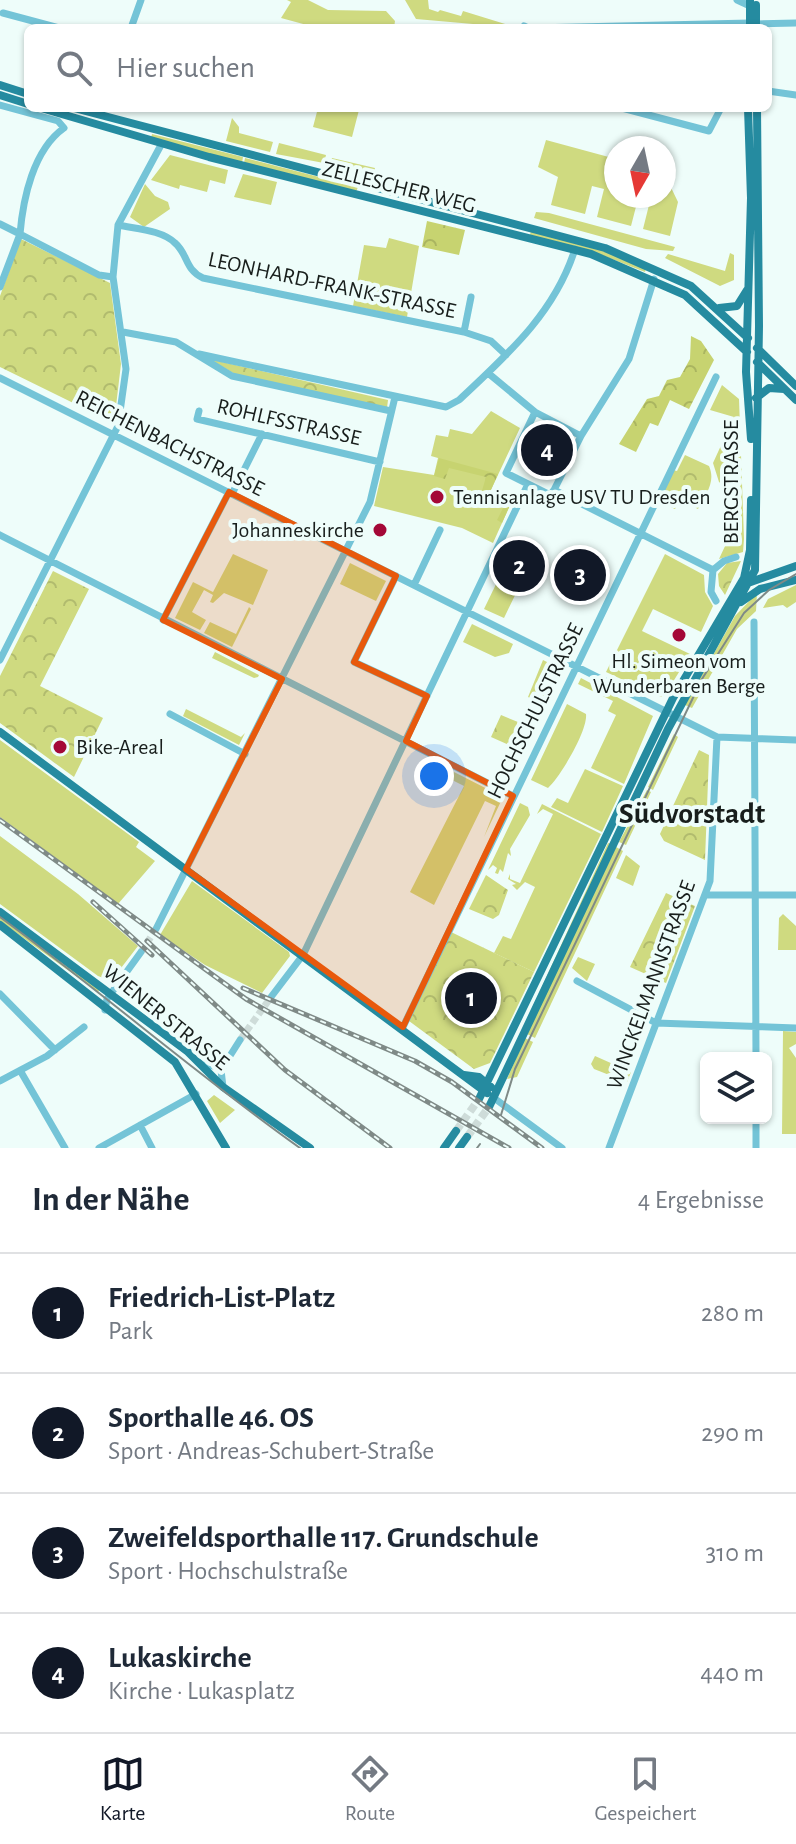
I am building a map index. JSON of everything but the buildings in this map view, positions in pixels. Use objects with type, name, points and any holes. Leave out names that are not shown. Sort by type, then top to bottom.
[{"type":"main road","points":[[752,2],[753,24]]},
{"type":"main road","points":[[0,85],[24,93]]},
{"type":"main road","points":[[0,95],[24,103]]},
{"type":"main road","name":"ZELLESCHER WEG","points":[[54,112],[161,145],[575,249],[654,279],[696,302],[734,332]]},
{"type":"main road","name":"ZELLESCHER WEG","points":[[103,112],[583,240],[674,277],[716,307],[734,332]]},
{"type":"main road","points":[[716,307],[725,309],[737,306],[749,285],[751,198],[748,112]]},
{"type":"main road","name":"BERGSTRASSE","points":[[671,714],[738,605],[755,570],[757,112]]},
{"type":"main road","name":"BERGSTRASSE","points":[[671,714],[747,568],[751,539],[746,372],[749,285]]},
{"type":"main road","points":[[734,332],[748,338],[796,386]]},
{"type":"main road","points":[[734,332],[747,352],[796,400]]},
{"type":"main road","points":[[756,398],[769,388],[784,389]]},
{"type":"main road","points":[[737,590],[796,566]]},
{"type":"main road","points":[[738,605],[760,589],[796,580]]},
{"type":"main road","points":[[484,1092],[671,714]]},
{"type":"main road","points":[[0,732],[403,1027],[484,1092],[492,1102],[671,714]]},
{"type":"main road","name":"WIENER STRASSE","points":[[0,912],[175,1062],[226,1148]]},
{"type":"main road","name":"WIENER STRASSE","points":[[0,925],[82,986],[202,1065],[223,1087],[310,1148]]},
{"type":"main road","points":[[444,1148],[456,1131]]},
{"type":"main road","points":[[459,1148],[467,1137]]},
{"type":"street","points":[[132,24],[141,0]]},
{"type":"street","points":[[738,0],[752,2]]},
{"type":"street","points":[[3,13],[44,24]]},
{"type":"street","points":[[772,25],[796,23]]},
{"type":"street","points":[[772,92],[796,95]]},
{"type":"street","points":[[0,105],[24,112]]},
{"type":"street","points":[[0,287],[20,234],[23,204],[32,177],[52,140],[64,128],[58,121],[25,112]]},
{"type":"street","points":[[637,112],[709,131],[719,112]]},
{"type":"street","points":[[655,117],[657,112]]},
{"type":"street","points":[[0,660],[114,435],[125,381],[123,332],[113,277],[118,225],[161,145]]},
{"type":"street","points":[[0,224],[99,275],[113,277]]},
{"type":"street","name":"LEONHARD-FRANK-STRASSE","points":[[118,225],[150,232],[177,244],[187,265],[203,278],[464,332],[491,341],[506,355]]},
{"type":"street","points":[[123,332],[153,335],[199,354],[446,407],[459,400],[506,355],[555,298],[575,249]]},
{"type":"street","points":[[535,412],[506,473],[550,495],[581,436],[629,359],[654,279]]},
{"type":"street","name":"LEONHARD-FRANK-STRASSE","points":[[464,332],[471,297]]},
{"type":"street","points":[[199,354],[232,376],[391,411]]},
{"type":"street","points":[[488,373],[535,412],[581,436]]},
{"type":"street","name":"HOCHSCHULSTRASSE","points":[[403,1027],[716,377]]},
{"type":"street","name":"REICHENBACHSTRASSE","points":[[0,378],[717,737],[796,740]]},
{"type":"street","points":[[156,929],[370,502],[395,397]]},
{"type":"street","name":"ROHLFSSTRASSE","points":[[199,411],[197,419],[380,462]]},
{"type":"street","points":[[163,620],[262,434]]},
{"type":"street","points":[[271,997],[303,955],[528,484]]},
{"type":"street","points":[[554,490],[713,570]]},
{"type":"street","points":[[414,585],[440,530]]},
{"type":"street","points":[[0,535],[513,796]]},
{"type":"street","points":[[716,601],[711,592],[713,570],[724,561],[736,557]]},
{"type":"street","points":[[396,576],[354,662],[427,696]]},
{"type":"street","points":[[754,622],[756,1052]]},
{"type":"street","points":[[170,714],[245,754]]},
{"type":"street","name":"WINCKELMANNSTRASSE","points":[[609,1148],[710,881],[717,737]]},
{"type":"street","points":[[706,895],[796,895]]},
{"type":"street","points":[[107,1001],[141,952]]},
{"type":"street","points":[[577,981],[656,1023],[796,1028]]},
{"type":"street","points":[[0,994],[55,1050]]},
{"type":"street","points":[[0,1081],[21,1072],[84,1027]]},
{"type":"street","points":[[223,1087],[220,1075],[224,1061],[240,1040]]},
{"type":"street","points":[[202,1065],[214,1066],[224,1061]]},
{"type":"street","points":[[21,1072],[65,1148]]},
{"type":"street","points":[[99,1148],[196,1094]]},
{"type":"street","points":[[492,1102],[562,1148]]},
{"type":"street","points":[[756,1124],[756,1148]]},
{"type":"street","points":[[140,1125],[152,1148]]},
{"type":"highlighted area","points":[[229,492],[396,576],[354,662],[427,696],[406,741],[513,796],[403,1027],[186,869],[282,679],[163,620]]},
{"type":"green space","points":[[287,0],[308,0],[328,10],[386,11],[395,24],[303,24],[281,18],[291,2]]},
{"type":"green space","points":[[405,0],[428,0],[429,9],[438,12],[461,16],[463,11],[505,24],[473,24],[416,19]]},
{"type":"green space","points":[[317,112],[358,112],[352,137],[313,127]]},
{"type":"green space","points":[[232,118],[239,127],[239,133],[273,142],[270,152],[226,141]]},
{"type":"green space","points":[[152,134],[243,157],[242,163],[151,138]]},
{"type":"green space","points":[[546,140],[604,156],[604,189],[592,186],[585,214],[551,205],[558,177],[538,167]]},
{"type":"green space","points":[[279,143],[326,155],[324,163],[276,154]]},
{"type":"green space","points":[[170,155],[228,170],[225,184],[210,180],[207,192],[180,185],[179,189],[151,180]]},
{"type":"green space","points":[[245,158],[358,187],[356,192],[244,163]]},
{"type":"green space","points":[[332,158],[375,168],[373,176],[330,164]]},
{"type":"green space","points":[[243,174],[277,182],[271,205],[234,197]]},
{"type":"green space","points":[[145,184],[155,196],[168,202],[170,209],[144,227],[130,217]]},
{"type":"green space","points":[[604,189],[604,208],[636,208],[631,226],[597,217]]},
{"type":"green space","points":[[676,198],[678,202],[670,236],[643,229],[648,208],[676,208]]},
{"type":"green space","points":[[536,212],[675,247],[673,251],[646,249],[534,218]]},
{"type":"green space","points":[[427,221],[465,230],[459,255],[422,247]]},
{"type":"green space","points":[[531,230],[608,252],[646,268],[645,272],[594,252],[530,235]]},
{"type":"green space","points":[[389,238],[419,246],[407,317],[353,306],[364,245],[386,248]]},
{"type":"green space","points":[[21,239],[110,283],[121,364],[114,423],[0,367],[0,296]]},
{"type":"green space","points":[[730,253],[734,255],[734,280],[720,286],[665,258],[668,254],[725,271]]},
{"type":"green space","points":[[691,336],[701,341],[714,360],[689,409],[670,400],[658,426],[650,423],[636,452],[619,444],[647,399],[659,396],[667,380],[680,377],[690,359]]},
{"type":"green space","points":[[209,359],[388,400],[387,408],[235,374]]},
{"type":"green space","points":[[722,385],[739,399],[744,539],[743,552],[719,559],[733,529],[720,523],[738,496],[719,482],[713,463],[734,417],[710,410]]},
{"type":"green space","name":"Tennisanlage USV TU Dresden","points":[[491,411],[520,428],[490,492],[511,503],[493,543],[462,528],[374,506],[383,467],[434,475],[438,458],[431,456],[436,435],[448,437],[450,429],[472,434]]},
{"type":"green space","points":[[685,455],[709,466],[711,472],[709,488],[698,509],[680,500],[675,509],[658,501],[673,470],[677,471]]},
{"type":"green space","points":[[439,458],[498,474],[490,492],[511,503],[502,523],[497,520],[504,506],[481,494],[486,477],[449,468],[445,479],[434,476]]},
{"type":"green space","points":[[233,554],[268,570],[253,605],[224,593],[213,603],[210,602],[213,595],[204,590],[192,612],[206,620],[200,630],[175,618],[193,582],[213,592]]},
{"type":"green space","points":[[665,554],[704,575],[705,592],[713,606],[701,632],[653,609],[642,631],[690,654],[665,695],[660,697],[606,672]]},
{"type":"green space","points":[[741,561],[725,595],[719,586],[718,574],[727,563]]},
{"type":"green space","points":[[350,563],[386,581],[376,601],[340,584]]},
{"type":"green space","points":[[53,571],[89,589],[40,686],[103,718],[74,777],[0,723],[0,676]]},
{"type":"green space","points":[[499,578],[519,587],[504,618],[484,609]]},
{"type":"green space","points":[[796,585],[796,602],[787,608],[783,605],[763,608],[768,599]]},
{"type":"green space","points":[[757,593],[756,611],[737,629],[692,708],[685,705],[735,616]]},
{"type":"green space","points":[[249,607],[251,609],[232,647],[204,633],[210,622],[236,634]]},
{"type":"green space","points":[[472,624],[513,644],[509,653],[495,657],[463,642]]},
{"type":"green space","points":[[215,652],[258,677],[254,678],[212,658]]},
{"type":"green space","points":[[543,660],[563,670],[546,706],[528,697]]},
{"type":"green space","points":[[581,678],[653,716],[624,784],[591,768],[616,715],[608,711],[613,701],[578,684]]},
{"type":"green space","points":[[567,704],[586,714],[583,731],[548,788],[531,780]]},
{"type":"green space","points":[[186,709],[241,737],[245,733],[239,745],[183,716]]},
{"type":"green space","points":[[501,715],[518,722],[509,745],[491,737]]},
{"type":"green space","points":[[674,734],[678,737],[653,790],[648,787]]},
{"type":"green space","points":[[0,740],[139,842],[136,847],[155,861],[118,904],[0,817]]},
{"type":"green space","points":[[699,750],[709,755],[705,860],[664,841],[660,834]]},
{"type":"green space","points":[[585,769],[623,786],[602,832],[551,807],[557,798],[568,803]]},
{"type":"green space","points":[[452,771],[503,797],[484,837],[496,806],[485,801],[434,905],[410,892],[464,786],[448,778]]},
{"type":"green space","points":[[647,790],[651,792],[626,845],[619,842]]},
{"type":"green space","points":[[520,803],[528,807],[530,815],[510,849],[511,856],[508,853],[503,872],[500,869],[498,874],[495,873],[497,868],[493,865],[488,870]]},
{"type":"green space","points":[[542,804],[601,834],[534,972],[494,953],[503,936],[511,939],[535,887],[525,882],[517,890],[512,885],[516,884],[508,879],[510,874],[510,879],[520,883],[553,814],[543,809],[537,814]]},
{"type":"green space","points":[[0,836],[78,894],[138,946],[111,981],[98,976],[0,904]]},
{"type":"green space","points":[[608,843],[612,844],[500,1078]]},
{"type":"green space","points":[[616,847],[623,851],[535,1038],[527,1034]]},
{"type":"green space","points":[[626,855],[640,866],[633,886],[616,878]]},
{"type":"green space","points":[[486,875],[508,890],[499,915],[493,919],[469,909]]},
{"type":"green space","points":[[192,881],[289,952],[290,956],[262,993],[205,965],[160,935]]},
{"type":"green space","points":[[666,893],[695,906],[666,983],[630,967]]},
{"type":"green space","points":[[783,914],[796,926],[796,950],[778,950],[779,918]]},
{"type":"green space","points":[[0,915],[100,989],[98,992],[0,921]]},
{"type":"green space","points":[[451,932],[534,972],[490,1063],[474,1069],[409,1021]]},
{"type":"green space","points":[[578,957],[595,964],[587,981],[572,968]]},
{"type":"green space","points":[[783,1031],[796,1032],[796,1044],[789,1048],[796,1058],[796,1134],[782,1134]]},
{"type":"green space","points":[[525,1038],[533,1042],[517,1077],[507,1079]]},
{"type":"green space","points":[[595,1056],[631,1072],[627,1082],[594,1069],[591,1064]]},
{"type":"green space","points":[[214,1095],[235,1110],[220,1123],[207,1101]]},
{"type":"tunnel","points":[[141,952],[156,929]]},
{"type":"tunnel","points":[[240,1040],[271,997]]},
{"type":"tunnel","points":[[456,1131],[479,1099]]},
{"type":"tunnel","points":[[467,1137],[489,1107]]},
{"type":"tram line","points":[[501,1115],[515,1069],[702,679],[744,613],[769,590],[796,574]]},
{"type":"tram line","points":[[0,917],[300,1148]]},
{"type":"tram line","points":[[477,1148],[480,1144]]},
{"type":"railway","points":[[0,820],[246,999],[509,1148]]},
{"type":"railway","points":[[93,902],[152,955]]},
{"type":"railway","points":[[147,941],[285,1070],[390,1148]]},
{"type":"railway","points":[[243,988],[415,1061],[452,1082],[542,1148]]},
{"type":"place","name":"Lukaskirche","points":[[547,450]]},
{"type":"place","name":"Tennisanlage USV TU Dresden","points":[[437,497]]},
{"type":"place","name":"Johanneskirche","points":[[380,530]]},
{"type":"place","name":"Sporthalle 46. OS","points":[[519,566]]},
{"type":"place","name":"Zweifeldsporthalle 117. Grundschule","points":[[580,575]]},
{"type":"place","name":"Hl. Simeon vom Wunderbaren Berge","points":[[679,635]]},
{"type":"place","name":"Bike-Areal","points":[[60,747]]},
{"type":"place","name":"Friedrich-List-Platz","points":[[471,998]]},
{"type":"district","name":"Südvorstadt","points":[[692,814]]}]
